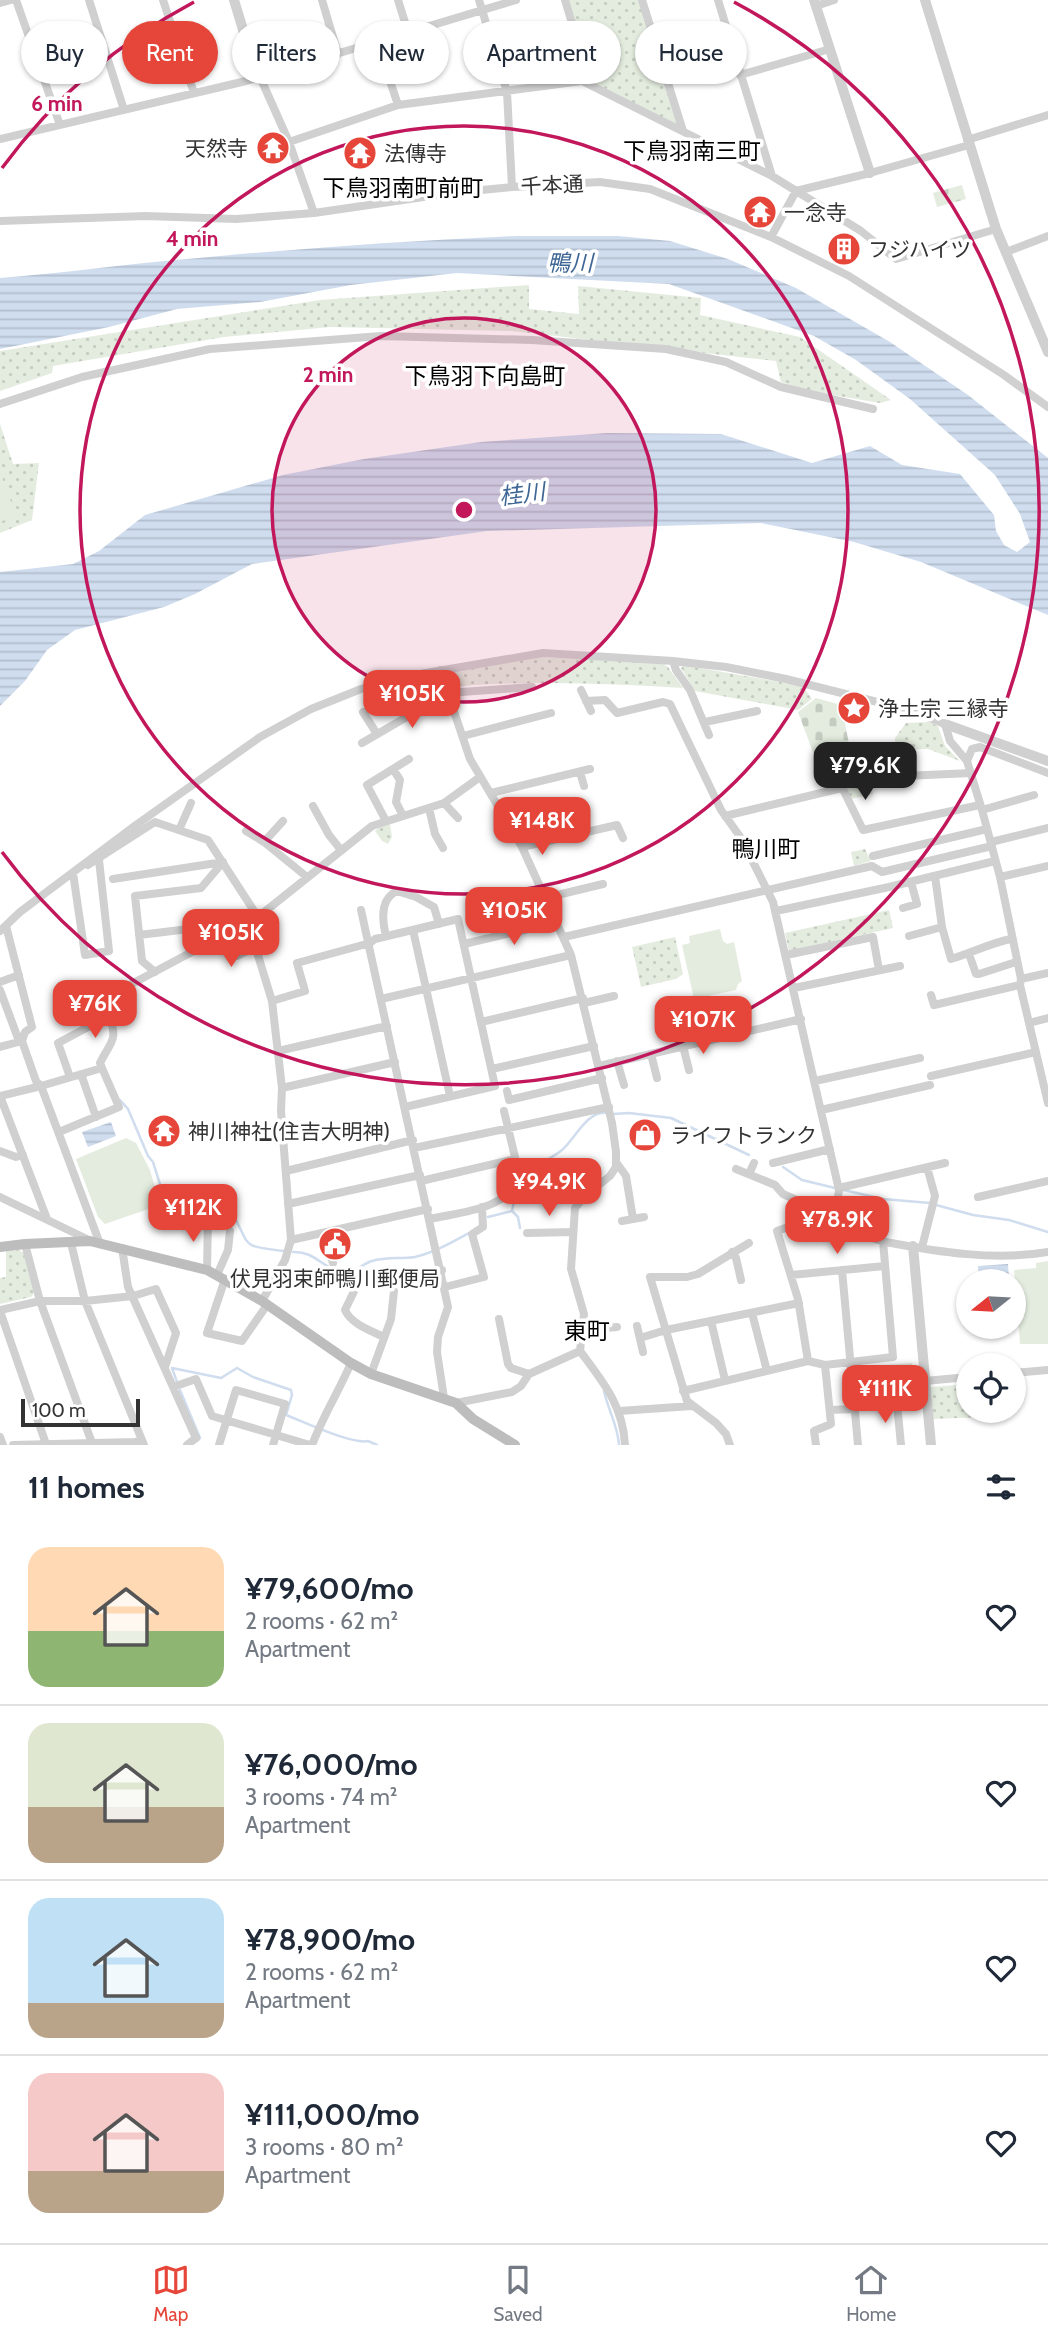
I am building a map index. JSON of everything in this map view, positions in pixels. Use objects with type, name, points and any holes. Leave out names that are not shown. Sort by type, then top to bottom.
[{"type":"main road","points":[[0,1247],[95,1242],[216,1275],[264,1303],[351,1363],[371,1374],[456,1403],[473,1419],[515,1445]]},
{"type":"street","points":[[0,3],[13,0],[60,125]]},
{"type":"street","points":[[89,0],[124,110]]},
{"type":"street","points":[[163,0],[194,93]]},
{"type":"street","points":[[234,0],[240,21]]},
{"type":"street","points":[[322,0],[328,21]]},
{"type":"street","points":[[398,0],[405,21]]},
{"type":"street","points":[[479,0],[507,92],[512,187]]},
{"type":"street","points":[[445,21],[516,0]]},
{"type":"street","points":[[565,0],[571,21]]},
{"type":"street","points":[[642,0],[682,131]]},
{"type":"street","points":[[718,0],[724,21]]},
{"type":"street","points":[[834,0],[815,3],[870,173]]},
{"type":"street","points":[[925,0],[996,229],[1048,352]]},
{"type":"street","points":[[747,73],[830,49]]},
{"type":"street","points":[[0,139],[232,84]]},
{"type":"street","points":[[263,84],[289,142],[314,213]]},
{"type":"street","points":[[391,84],[398,105]]},
{"type":"street","points":[[289,142],[398,105],[562,84]]},
{"type":"street","points":[[590,84],[772,176],[861,231],[896,259],[996,229]]},
{"type":"street","points":[[743,84],[772,176]]},
{"type":"street","points":[[771,237],[796,191],[870,173],[1048,115]]},
{"type":"street","name":"千本通","points":[[0,221],[146,216],[236,219],[314,213],[451,192],[512,187],[600,182],[650,189],[771,237],[849,276],[1004,374],[1048,407]]},
{"type":"street","points":[[1006,252],[1048,236]]},
{"type":"street","points":[[0,404],[82,377],[210,349],[381,336],[532,340],[666,349],[726,362],[781,387],[873,410]]},
{"type":"street","points":[[0,1047],[20,1041],[32,1027],[19,975],[3,929],[20,912],[198,779],[260,737],[311,709],[397,678],[543,653],[726,667],[905,709],[1048,761]]},
{"type":"street","points":[[673,661],[709,735]]},
{"type":"street","points":[[440,670],[470,760],[522,847],[564,937],[602,1078],[610,1112],[616,1162],[610,1176],[575,1208],[571,1269],[584,1314],[580,1351],[620,1411],[625,1445]]},
{"type":"street","points":[[362,743],[448,693],[532,687]]},
{"type":"street","points":[[581,690],[591,711]]},
{"type":"street","points":[[586,701],[605,700],[617,713],[663,702],[670,704],[725,816],[741,838],[768,891],[776,911],[839,1188],[834,1223]]},
{"type":"street","points":[[705,722],[757,711]]},
{"type":"street","points":[[363,712],[377,734]]},
{"type":"street","points":[[463,736],[551,713]]},
{"type":"street","points":[[945,724],[950,741],[967,761],[987,829],[1000,877],[1029,1023],[1036,1052],[1044,1066],[1048,1103]]},
{"type":"street","points":[[967,761],[972,749],[980,747],[1048,773]]},
{"type":"street","points":[[387,821],[367,785],[409,759]]},
{"type":"street","points":[[393,769],[400,780],[396,802],[403,816]]},
{"type":"street","points":[[491,793],[590,769]]},
{"type":"street","points":[[580,772],[584,786]]},
{"type":"street","points":[[971,773],[838,779],[863,830],[1034,795]]},
{"type":"street","points":[[70,1077],[58,1043],[126,1006],[124,988],[251,920],[373,826],[444,803],[480,777]]},
{"type":"street","points":[[725,816],[842,788]]},
{"type":"street","points":[[179,830],[191,803]]},
{"type":"street","points":[[444,803],[458,818]]},
{"type":"street","points":[[313,806],[341,850]]},
{"type":"street","points":[[429,808],[435,834],[443,848]]},
{"type":"street","points":[[264,842],[283,821]]},
{"type":"street","points":[[73,873],[99,860],[155,822],[208,839],[223,862],[251,920],[249,926],[272,1001],[282,1088],[281,1111],[291,1240],[285,1260],[242,1341],[207,1333],[216,1275],[228,1250],[230,1231]]},
{"type":"street","points":[[522,847],[617,825],[623,838]]},
{"type":"street","points":[[564,937],[872,866],[882,872],[1048,828]]},
{"type":"street","points":[[873,856],[987,829]]},
{"type":"street","points":[[246,831],[307,877]]},
{"type":"street","points":[[73,873],[85,955],[109,951],[99,860]]},
{"type":"street","points":[[776,911],[995,861]]},
{"type":"street","points":[[113,880],[223,862]]},
{"type":"street","points":[[155,972],[142,961],[135,896],[201,888],[223,862]]},
{"type":"street","points":[[1000,877],[1048,866]]},
{"type":"street","points":[[935,876],[942,927],[951,959],[969,954],[980,947],[1011,939]]},
{"type":"street","points":[[903,908],[917,904],[911,881]]},
{"type":"street","points":[[545,898],[603,884]]},
{"type":"street","points":[[386,936],[382,918],[389,896],[397,891],[434,907],[439,924]]},
{"type":"street","points":[[361,910],[445,1287],[448,1307],[437,1352],[444,1398]]},
{"type":"street","points":[[272,1001],[305,991],[297,963],[370,943],[375,939],[458,919],[495,1086],[405,1107]]},
{"type":"street","points":[[139,935],[251,920]]},
{"type":"street","points":[[464,944],[557,922]]},
{"type":"street","points":[[909,936],[942,927]]},
{"type":"street","points":[[413,930],[450,1096]]},
{"type":"street","points":[[229,934],[237,956],[255,947]]},
{"type":"street","points":[[786,955],[873,937],[879,970]]},
{"type":"street","points":[[969,954],[976,974],[1016,962]]},
{"type":"street","points":[[381,999],[571,955]]},
{"type":"street","points":[[794,988],[900,966]]},
{"type":"street","points":[[931,995],[934,1005],[1048,973]]},
{"type":"street","points":[[0,982],[19,975]]},
{"type":"street","points":[[0,990],[59,1132],[95,1242]]},
{"type":"street","points":[[481,1021],[614,996]]},
{"type":"street","points":[[59,1132],[119,1107],[100,1063],[114,1040],[108,1016]]},
{"type":"street","points":[[1029,1023],[1048,1018]]},
{"type":"street","points":[[599,1066],[801,1019]]},
{"type":"street","points":[[278,1051],[387,1026]]},
{"type":"street","points":[[492,1069],[594,1046]]},
{"type":"street","points":[[683,1046],[690,1070]]},
{"type":"street","points":[[821,1110],[1036,1052]]},
{"type":"street","points":[[651,1054],[657,1078]]},
{"type":"street","points":[[815,1081],[920,1058]]},
{"type":"street","points":[[282,1088],[395,1062]]},
{"type":"street","points":[[617,1062],[624,1085]]},
{"type":"street","points":[[47,1219],[0,1096],[102,1068]]},
{"type":"street","points":[[81,1074],[96,1116]]},
{"type":"street","points":[[430,1219],[498,1202],[517,1186],[520,1178],[509,1129],[508,1103],[602,1078]]},
{"type":"street","points":[[286,1171],[413,1144],[610,1112]]},
{"type":"street","points":[[773,1163],[830,1149]]},
{"type":"street","points":[[0,1151],[16,1157],[23,1154]]},
{"type":"street","points":[[288,1204],[515,1159]]},
{"type":"street","points":[[616,1162],[626,1175],[633,1219]]},
{"type":"street","points":[[749,1174],[754,1163]]},
{"type":"street","points":[[839,1188],[945,1163]]},
{"type":"street","points":[[928,1167],[934,1196],[917,1247],[925,1381],[932,1445]]},
{"type":"street","points":[[736,1169],[775,1185],[783,1194],[801,1202],[800,1224]]},
{"type":"street","points":[[984,1199],[1048,1181]]},
{"type":"street","points":[[0,1197],[95,1242]]},
{"type":"street","points":[[868,1236],[875,1203]]},
{"type":"street","points":[[445,1287],[484,1277],[472,1234],[483,1227],[481,1207]]},
{"type":"street","points":[[291,1240],[428,1209]]},
{"type":"street","points":[[622,1221],[643,1217]]},
{"type":"street","points":[[208,1219],[216,1275]]},
{"type":"street","points":[[807,1361],[799,1303],[777,1231],[813,1221],[834,1223],[883,1241],[917,1247],[1013,1257],[1048,1252]]},
{"type":"street","points":[[527,1233],[573,1232]]},
{"type":"street","points":[[324,1233],[333,1263]]},
{"type":"street","points":[[683,1391],[807,1361],[825,1365],[893,1357],[883,1241]]},
{"type":"street","points":[[13,1445],[143,1442],[85,1301],[71,1242]]},
{"type":"street","points":[[730,1445],[726,1434],[687,1401],[650,1277],[687,1277],[749,1243]]},
{"type":"street","points":[[25,1244],[40,1301],[92,1443]]},
{"type":"street","points":[[122,1248],[128,1287],[196,1438],[187,1445]]},
{"type":"street","points":[[732,1252],[741,1280]]},
{"type":"street","points":[[791,1275],[885,1266]]},
{"type":"street","points":[[417,1276],[442,1270]]},
{"type":"street","points":[[842,1270],[858,1445]]},
{"type":"street","points":[[371,1374],[391,1319],[394,1291],[389,1285],[358,1283],[345,1310],[347,1315],[362,1327],[384,1337]]},
{"type":"street","points":[[46,1444],[0,1311],[40,1301],[85,1301],[133,1296],[156,1289],[176,1332],[165,1367]]},
{"type":"street","points":[[640,1338],[666,1330],[799,1303]]},
{"type":"street","points":[[752,1313],[767,1371]]},
{"type":"street","points":[[499,1319],[508,1364],[511,1368],[529,1374]]},
{"type":"street","points":[[711,1321],[726,1380]]},
{"type":"street","points":[[637,1326],[643,1352]]},
{"type":"street","points":[[582,1330],[617,1327]]},
{"type":"street","points":[[456,1403],[512,1392],[529,1374],[580,1351]]},
{"type":"street","points":[[173,1387],[196,1378],[212,1416],[274,1440],[311,1445],[351,1363]]},
{"type":"street","points":[[816,1445],[814,1430],[831,1424],[825,1365]]},
{"type":"street","points":[[1026,1372],[1048,1370]]},
{"type":"street","points":[[925,1381],[956,1378]]},
{"type":"street","points":[[219,1445],[236,1390],[285,1404],[274,1440]]},
{"type":"street","points":[[830,1410],[897,1403],[901,1445]]},
{"type":"street","points":[[620,1411],[692,1406]]},
{"type":"street","points":[[0,1437],[3,1445]]},
{"type":"green space","points":[[569,0],[640,0],[646,21],[635,21],[635,84],[666,84],[678,124],[676,126],[596,84],[621,84],[621,21],[575,21]]},
{"type":"green space","points":[[962,185],[966,199],[937,207],[933,193]]},
{"type":"green space","points":[[529,285],[529,309],[579,314],[578,286],[701,298],[700,315],[800,337],[891,400],[880,403],[803,390],[781,382],[776,361],[512,331],[330,327],[224,337],[53,366],[52,373],[0,391],[0,351],[320,300]]},
{"type":"green space","points":[[0,424],[13,464],[39,463],[32,520],[0,533]]},
{"type":"green space","points":[[0,472],[16,515],[0,522]]},
{"type":"green space","points":[[540,657],[662,663],[683,688],[567,683],[450,685],[453,672]]},
{"type":"green space","points":[[683,665],[803,687],[812,699],[798,710],[695,691],[681,668]]},
{"type":"green space","points":[[816,698],[845,706],[847,712],[843,713],[851,754],[818,759],[814,755],[798,712]]},
{"type":"green space","points":[[928,722],[938,726],[945,746],[960,761],[928,749],[896,750],[895,738],[906,723]]},
{"type":"green space","points":[[870,780],[873,794],[851,799],[845,785],[847,781]]},
{"type":"green space","points":[[390,824],[392,837],[388,844],[382,841],[375,831]]},
{"type":"green space","points":[[865,849],[871,861],[854,866],[851,852]]},
{"type":"green space","points":[[889,910],[893,928],[789,951],[785,933]]},
{"type":"green space","points":[[720,929],[723,941],[727,944],[734,942],[742,981],[736,990],[694,999],[682,945],[690,943],[689,936]]},
{"type":"green space","points":[[675,937],[683,974],[676,979],[641,987],[632,947]]},
{"type":"green space","points":[[126,1138],[136,1143],[150,1170],[160,1205],[105,1224],[98,1217],[76,1159]]},
{"type":"green space","points":[[19,1250],[24,1253],[35,1292],[31,1297],[0,1304],[0,1278],[6,1277],[6,1251]]},
{"type":"green space","points":[[1048,1261],[1048,1344],[1020,1344],[1020,1339],[1026,1339],[1025,1269],[1036,1268],[1036,1263]]},
{"type":"green space","points":[[912,1363],[915,1397],[855,1402],[852,1368]]},
{"type":"green space","points":[[956,1385],[956,1418],[933,1419],[931,1387]]},
{"type":"water","points":[[516,236],[618,236],[670,241],[728,259],[796,288],[890,342],[968,395],[1048,458],[1048,615],[921,562],[854,542],[761,523],[487,531],[252,564],[164,607],[75,630],[47,650],[25,681],[0,706],[0,572],[73,564],[99,551],[145,515],[283,475],[364,459],[481,442],[607,433],[721,434],[812,463],[870,446],[902,465],[960,474],[994,515],[996,531],[1004,545],[1017,552],[1030,542],[1020,514],[995,475],[910,399],[856,360],[814,336],[669,284],[457,273],[351,285],[260,302],[177,309],[109,327],[0,349],[0,278],[296,250]]},
{"type":"water","points":[[111,1122],[116,1136],[88,1147],[82,1132]]},
{"type":"water","points":[[1008,1264],[1008,1269],[978,1269],[978,1266]]},
{"type":"waterway","points":[[120,1100],[128,1109],[153,1162],[172,1222],[230,1209],[248,1242],[259,1248],[284,1251]]},
{"type":"waterway","points":[[488,1217],[512,1211],[517,1193],[531,1172],[562,1150],[587,1120],[600,1113],[607,1113]]},
{"type":"waterway","points":[[613,1114],[671,1118],[749,1155]]},
{"type":"waterway","points":[[783,1167],[802,1180],[835,1188]]},
{"type":"waterway","points":[[844,1190],[883,1199],[930,1203]]},
{"type":"waterway","points":[[936,1205],[973,1215],[1009,1220],[1048,1232]]},
{"type":"waterway","points":[[512,1211],[518,1217],[520,1228]]},
{"type":"waterway","points":[[293,1252],[307,1254],[335,1270],[346,1273],[368,1262],[422,1255],[471,1232]]},
{"type":"waterway","points":[[177,1382],[172,1368],[221,1378],[237,1368],[253,1377],[291,1390],[286,1415],[351,1440],[368,1441],[377,1445]]},
{"type":"waterway","points":[[180,1390],[200,1438],[198,1440]]},
{"type":"waterway","points":[[604,1391],[619,1445]]},
{"type":"place","name":"天然寺","points":[[273,148]]},
{"type":"place","name":"法傳寺","points":[[360,153]]},
{"type":"place","name":"一念寺","points":[[760,212]]},
{"type":"place","name":"フジハイツ","points":[[844,249]]},
{"type":"place","name":"浄土宗 三縁寺","points":[[854,708]]},
{"type":"place","name":"神川神社(住吉大明神)","points":[[164,1131]]},
{"type":"place","name":"ライフトランク","points":[[645,1135]]},
{"type":"place","name":"伏見羽束師鴨川郵便局","points":[[335,1244]]},
{"type":"district","name":"下鳥羽南三町","points":[[692,151]]},
{"type":"district","name":"下鳥羽南町前町","points":[[403,188]]},
{"type":"district","name":"下鳥羽下向島町","points":[[485,376]]},
{"type":"district","name":"鴨川町","points":[[766,849]]},
{"type":"district","name":"東町","points":[[587,1331]]},
{"type":"water label","name":"鴨川","points":[[570,263]]},
{"type":"water label","name":"桂川","points":[[522,494]]}]
